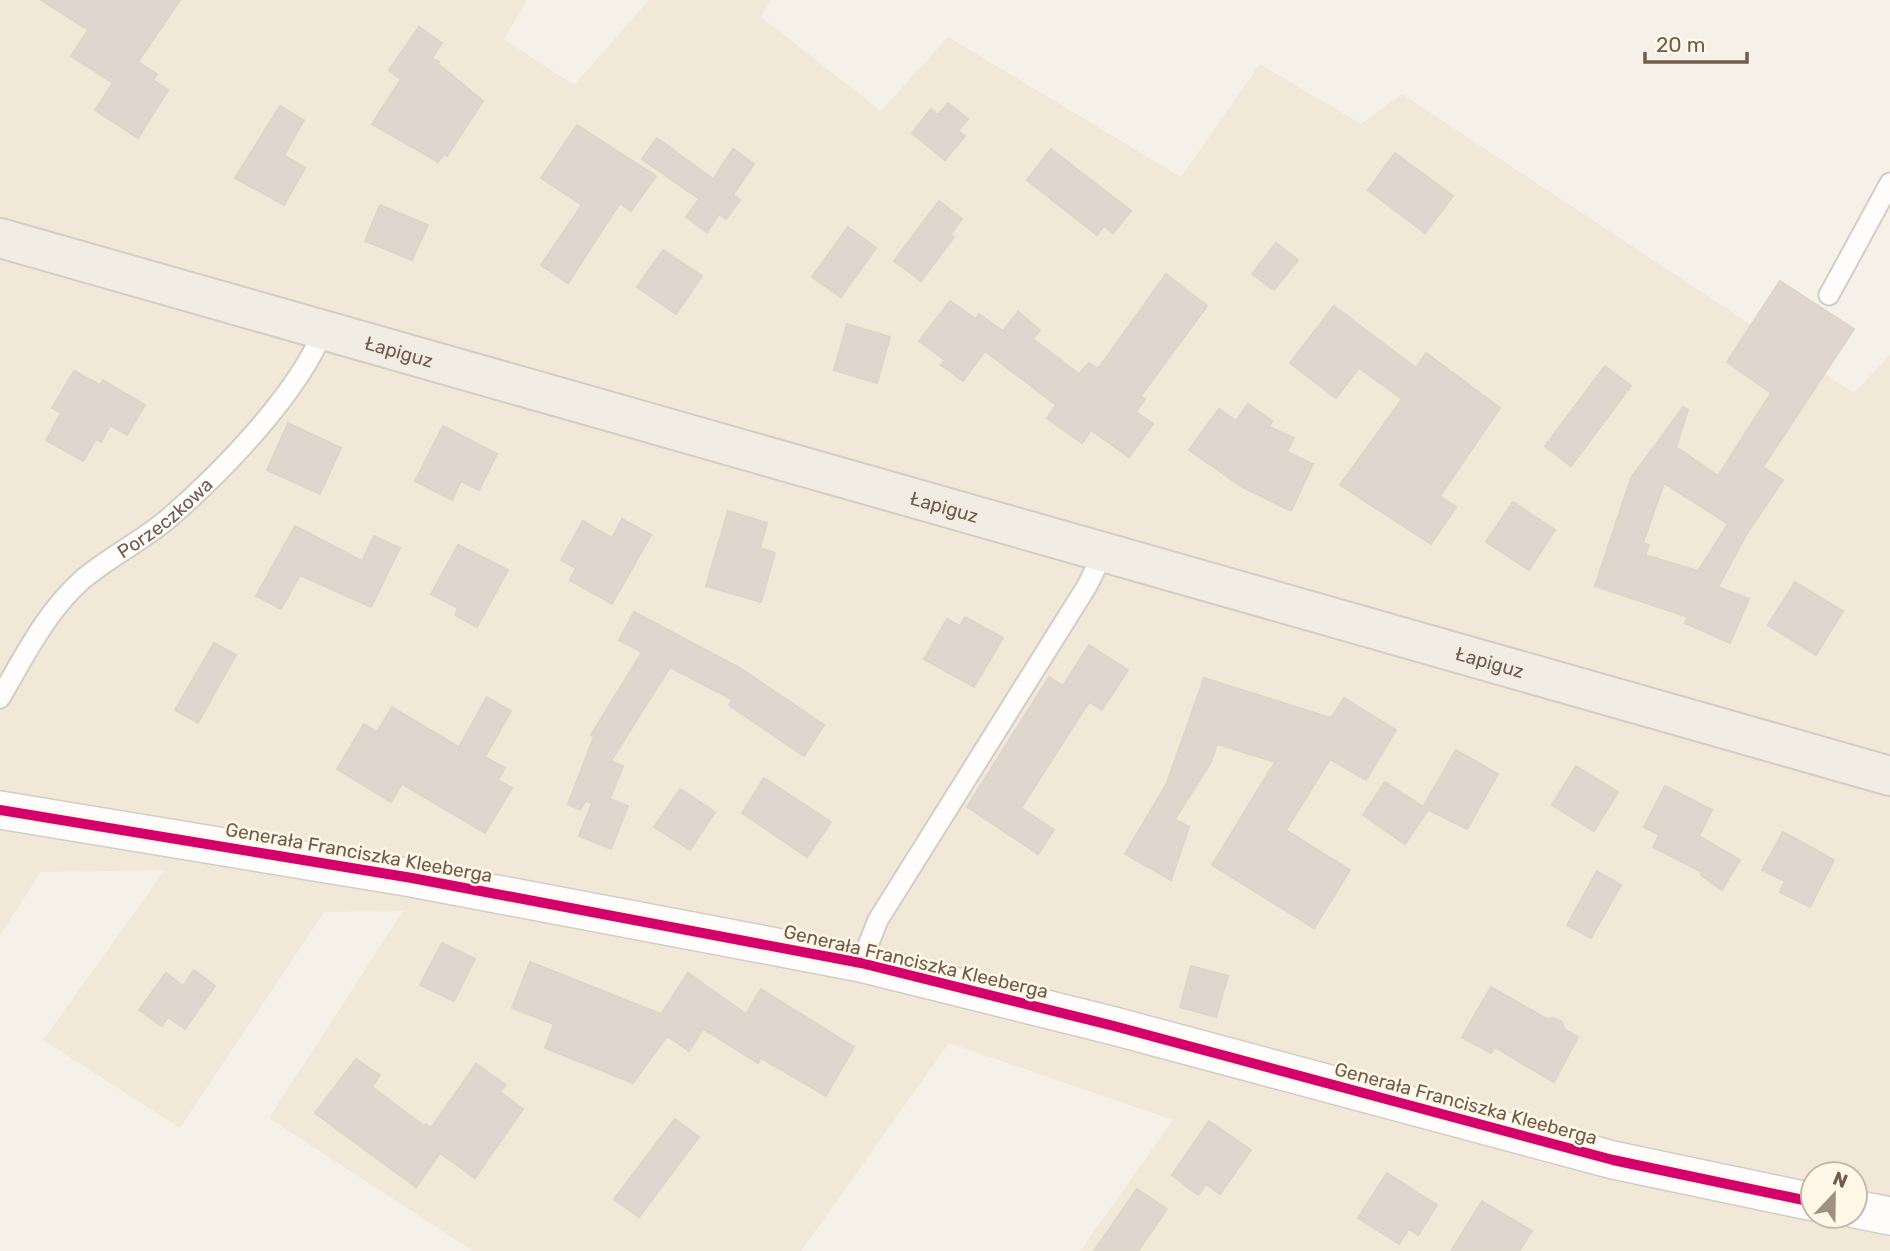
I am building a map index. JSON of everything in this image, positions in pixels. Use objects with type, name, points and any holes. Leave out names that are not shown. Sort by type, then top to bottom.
[{"type":"main road","name":"Łapiguz","points":[[0,238],[1890,776]]},
{"type":"street","name":"Generała Franciszka Kleeberga","points":[[0,810],[412,877],[861,963],[1114,1026],[1613,1160],[1799,1199]]},
{"type":"street","points":[[1869,1212],[1890,1216]]},
{"type":"lane","points":[[1829,295],[1890,183]]},
{"type":"lane","name":"Porzeczkowa","points":[[0,698],[59,603],[83,579],[169,518],[228,460],[312,358],[324,330]]},
{"type":"lane","points":[[861,963],[878,920],[1087,586],[1104,552]]},
{"type":"shaded area","points":[[0,0],[527,0],[504,39],[574,85],[649,0],[770,0],[761,17],[881,111],[948,37],[1181,177],[1260,64],[1361,124],[1402,94],[1854,393],[1890,355],[1890,1251],[1080,1251],[1173,1120],[949,1043],[801,1251],[473,1251],[269,1118],[403,911],[324,912],[180,1128],[43,1040],[165,870],[41,872],[0,935]]},
{"type":"building","points":[[41,0],[180,0],[138,62],[157,74],[153,80],[168,90],[138,138],[95,110],[113,83],[71,56],[88,30]]},
{"type":"building","points":[[419,27],[442,43],[432,58],[483,101],[447,156],[444,154],[438,162],[372,124],[401,79],[389,70]]},
{"type":"building","points":[[948,103],[968,119],[958,131],[965,136],[945,160],[912,133],[931,109],[938,115]]},
{"type":"building","points":[[280,106],[304,120],[284,155],[305,168],[284,205],[235,178]]},
{"type":"building","points":[[577,125],[656,176],[631,211],[620,203],[568,283],[541,265],[582,205],[541,178]]},
{"type":"building","points":[[657,138],[713,179],[733,149],[754,164],[733,195],[740,200],[726,219],[719,214],[707,232],[686,217],[699,199],[642,159]]},
{"type":"building","points":[[1051,149],[1131,211],[1113,233],[1104,226],[1097,235],[1027,180]]},
{"type":"building","points":[[1395,153],[1453,196],[1425,233],[1368,190]]},
{"type":"building","points":[[939,201],[962,219],[950,235],[954,237],[921,281],[894,261]]},
{"type":"building","points":[[380,205],[428,225],[412,260],[365,241]]},
{"type":"building","points":[[848,227],[876,248],[841,297],[812,277]]},
{"type":"building","points":[[1276,243],[1298,260],[1274,290],[1252,274]]},
{"type":"building","points":[[663,250],[702,276],[676,314],[637,287]]},
{"type":"building","points":[[1166,274],[1207,306],[1141,396],[1145,399],[1136,412],[1153,424],[1129,457],[1091,430],[1082,443],[1047,418],[1056,405],[985,351],[963,381],[941,365],[945,360],[919,341],[950,301],[976,319],[979,314],[1003,331],[1018,312],[1040,330],[1033,339],[1079,374],[1089,363],[1098,369]]},
{"type":"building","points":[[1780,281],[1854,329],[1763,467],[1783,480],[1746,535],[1718,587],[1749,599],[1730,643],[1685,623],[1688,617],[1595,586],[1631,478],[1683,407],[1688,410],[1676,447],[1718,476],[1771,393],[1727,362]],"holes":[[[1664,483],[1728,524],[1698,571],[1645,555],[1649,545],[1643,543]]]},
{"type":"building","points":[[1334,306],[1416,368],[1426,353],[1500,408],[1440,496],[1456,507],[1431,544],[1340,485],[1402,399],[1359,368],[1336,398],[1290,363]]},
{"type":"building","points":[[847,324],[890,337],[877,383],[834,370]]},
{"type":"building","points":[[1605,366],[1631,386],[1571,466],[1545,446]]},
{"type":"building","points":[[74,371],[100,385],[103,380],[145,405],[127,435],[110,425],[101,442],[96,439],[83,461],[46,440],[61,413],[52,408]]},
{"type":"building","points":[[1248,404],[1272,421],[1269,427],[1294,438],[1287,452],[1313,464],[1291,511],[1242,487],[1189,450],[1219,409],[1236,421]]},
{"type":"building","points":[[288,423],[341,448],[320,494],[267,470]]},
{"type":"building","points":[[443,426],[497,454],[479,490],[461,481],[452,500],[415,481]]},
{"type":"building","points":[[1513,502],[1555,530],[1529,570],[1486,542]]},
{"type":"building","points":[[728,511],[767,523],[760,548],[775,553],[761,602],[706,586]]},
{"type":"building","points":[[622,519],[651,535],[612,604],[570,580],[576,568],[561,560],[583,521],[612,538]]},
{"type":"building","points":[[295,526],[362,561],[374,536],[400,548],[371,607],[300,575],[281,609],[256,596]]},
{"type":"building","points":[[458,545],[508,570],[477,627],[455,615],[458,608],[431,594]]},
{"type":"building","points":[[1795,582],[1843,611],[1816,655],[1768,625]]},
{"type":"building","points":[[634,612],[740,668],[824,725],[804,756],[729,705],[733,700],[670,667],[611,761],[623,766],[610,799],[628,806],[611,849],[579,836],[592,803],[586,801],[580,810],[568,804],[594,737],[591,735],[642,652],[619,640]]},
{"type":"building","points":[[965,617],[1003,638],[974,687],[924,659],[947,619],[960,626]]},
{"type":"building","points":[[214,643],[236,655],[198,723],[175,710]]},
{"type":"building","points":[[1089,645],[1128,670],[1102,710],[1089,702],[1021,808],[1054,830],[1038,854],[967,807],[1049,677],[1063,686]]},
{"type":"building","points":[[1204,678],[1331,718],[1344,698],[1396,730],[1366,780],[1330,759],[1286,830],[1350,870],[1314,928],[1212,865],[1275,762],[1217,744],[1211,762],[1175,819],[1189,827],[1171,880],[1125,854],[1167,783]]},
{"type":"building","points":[[487,697],[511,711],[485,757],[505,768],[498,780],[512,788],[485,833],[402,784],[391,802],[337,769],[364,724],[377,732],[392,707],[459,747]]},
{"type":"building","points":[[1456,750],[1498,774],[1467,829],[1423,807]]},
{"type":"building","points":[[1576,766],[1618,792],[1594,831],[1552,805]]},
{"type":"building","points":[[764,778],[831,822],[807,857],[742,813]]},
{"type":"building","points":[[1385,782],[1428,810],[1405,844],[1363,815]]},
{"type":"building","points":[[1665,786],[1712,810],[1699,836],[1740,860],[1722,890],[1701,875],[1702,872],[1653,847],[1659,835],[1644,827]]},
{"type":"building","points":[[680,789],[715,812],[690,850],[654,827]]},
{"type":"building","points":[[1783,832],[1834,860],[1810,907],[1780,892],[1785,881],[1762,870]]},
{"type":"building","points":[[1597,871],[1621,885],[1591,938],[1567,925]]},
{"type":"building","points":[[442,943],[475,959],[454,1001],[420,985]]},
{"type":"building","points":[[530,962],[661,1014],[688,973],[746,1014],[761,989],[854,1047],[826,1096],[761,1058],[758,1063],[703,1029],[689,1051],[667,1036],[633,1083],[545,1048],[554,1024],[512,1008]]},
{"type":"building","points":[[1191,966],[1228,976],[1216,1017],[1180,1007]]},
{"type":"building","points":[[194,970],[215,986],[185,1029],[168,1017],[162,1026],[139,1010],[166,973],[183,986]]},
{"type":"building","points":[[1491,987],[1547,1019],[1553,1018],[1562,1022],[1565,1030],[1578,1037],[1554,1082],[1494,1047],[1491,1053],[1462,1037]]},
{"type":"building","points":[[356,1059],[380,1075],[372,1087],[424,1126],[426,1124],[431,1128],[476,1064],[506,1085],[500,1092],[523,1109],[475,1178],[440,1153],[416,1187],[315,1113]]},
{"type":"building","points":[[675,1119],[699,1137],[639,1217],[614,1199]]},
{"type":"building","points":[[1209,1121],[1251,1150],[1220,1194],[1206,1184],[1198,1195],[1172,1175]]},
{"type":"building","points":[[1387,1173],[1437,1205],[1418,1235],[1409,1229],[1399,1244],[1358,1218]]},
{"type":"building","points":[[1137,1189],[1167,1209],[1138,1251],[1094,1251]]},
{"type":"building","points":[[1482,1201],[1532,1231],[1519,1251],[1451,1251]]},
{"type":"cycle path","points":[[0,810],[412,878],[861,963],[1114,1026],[1613,1160],[1799,1199]]}]
